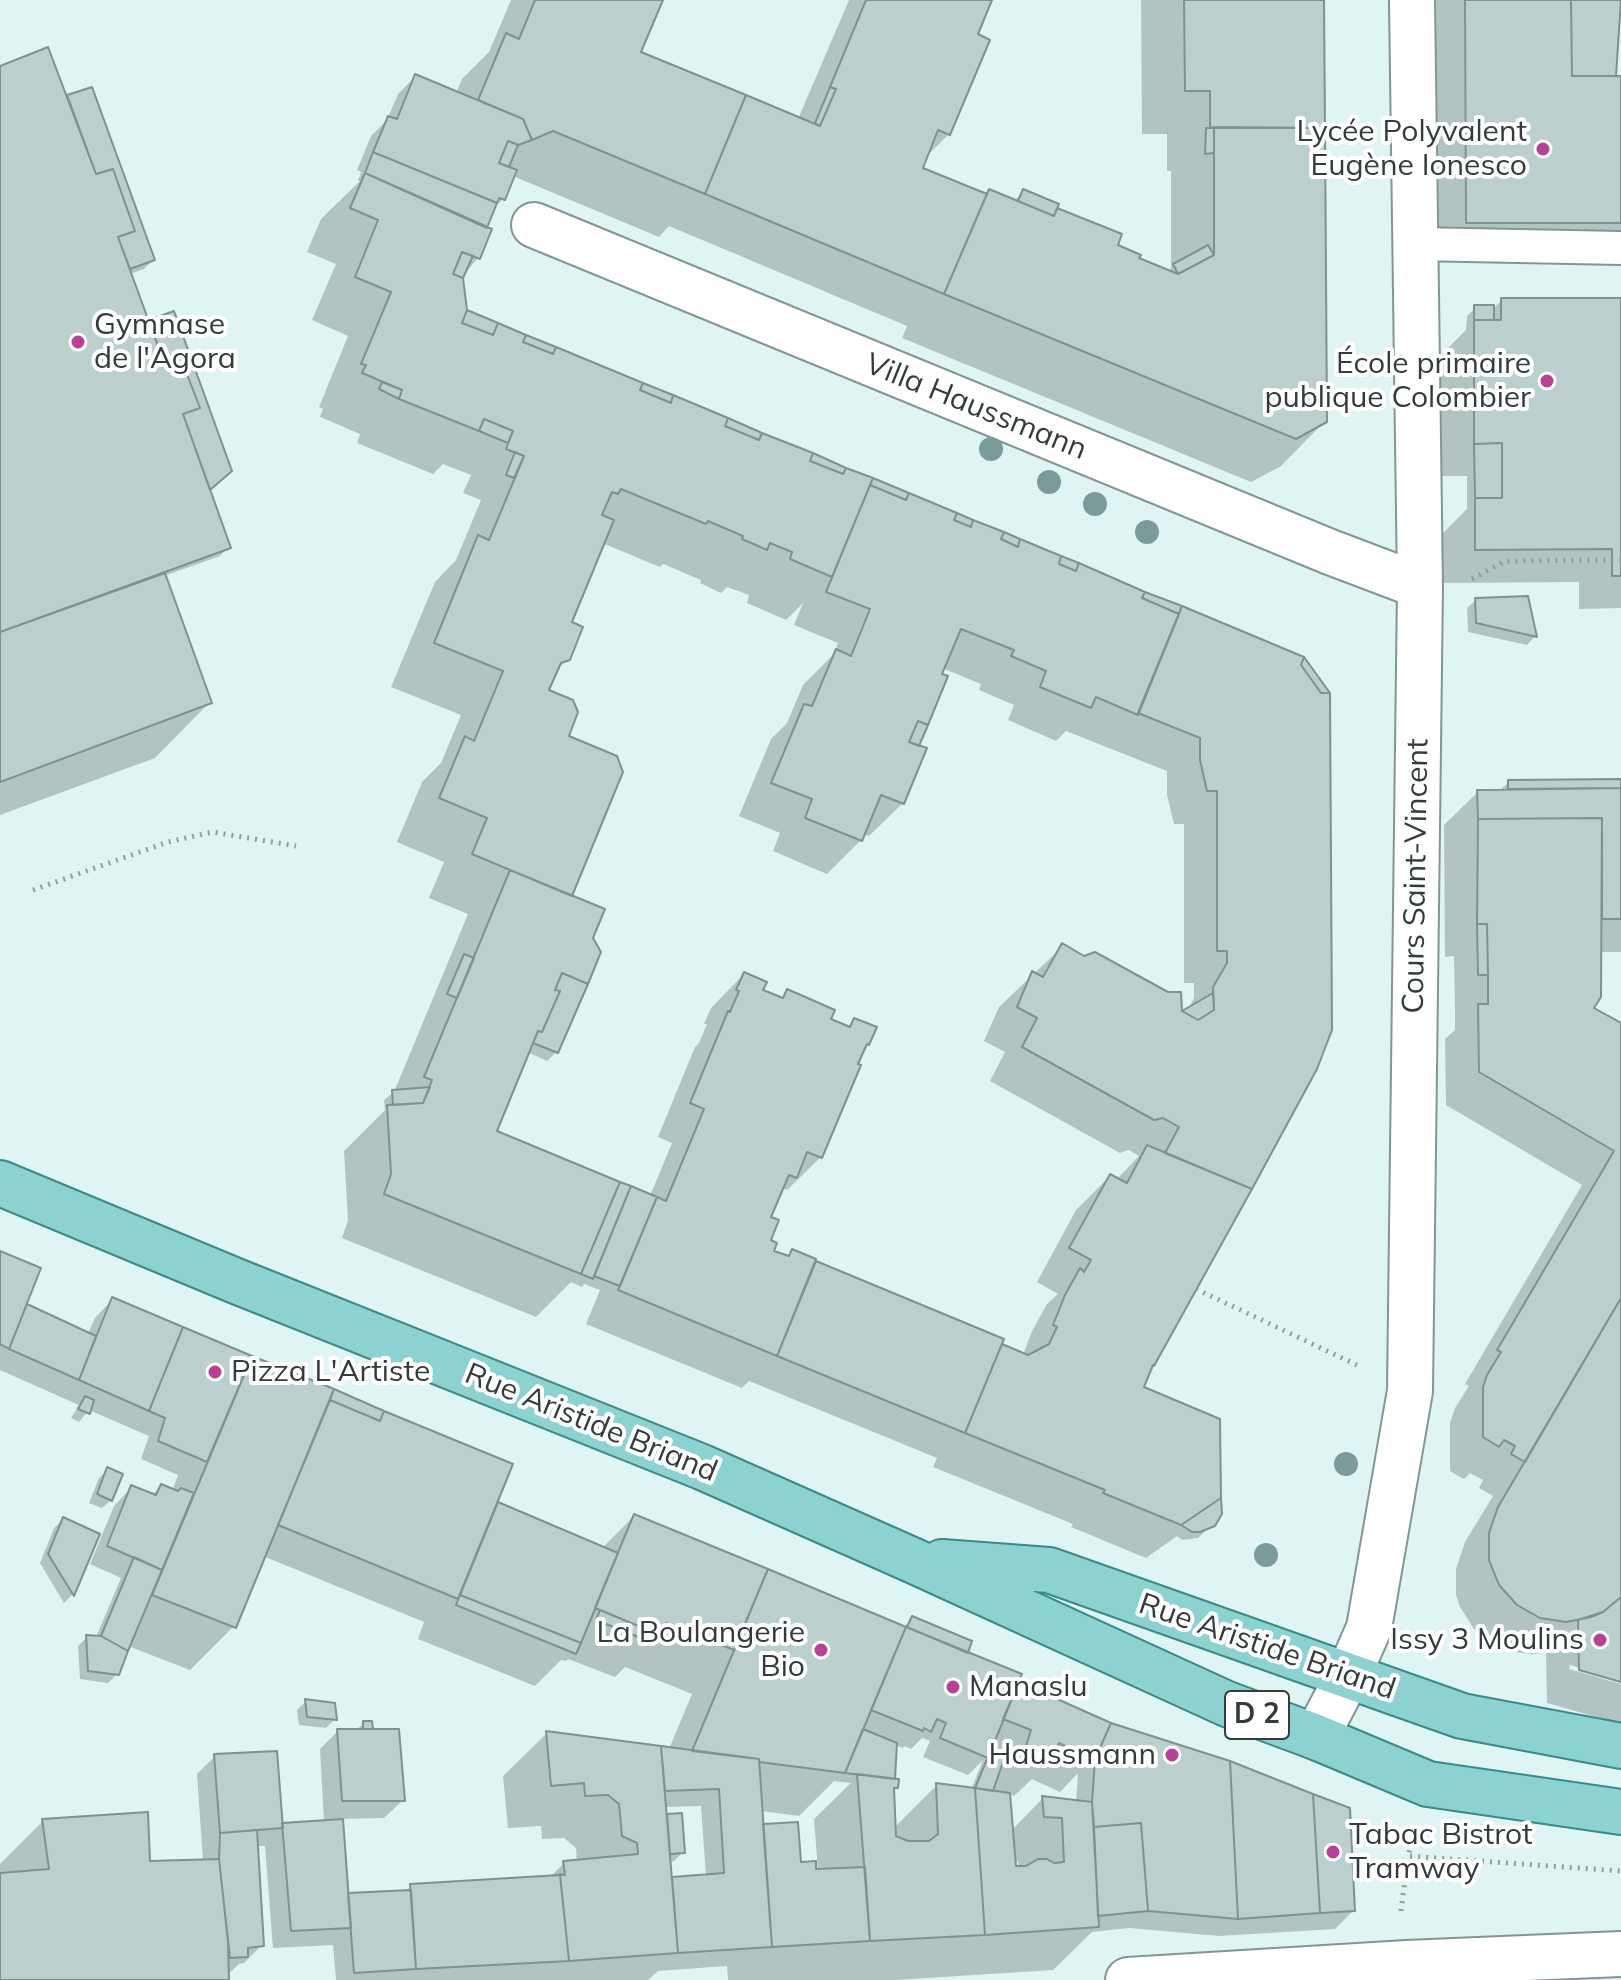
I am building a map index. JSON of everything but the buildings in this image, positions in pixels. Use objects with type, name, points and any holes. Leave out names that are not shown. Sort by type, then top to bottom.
[{"type":"main road","name":"Rue Aristide Briand","points":[[0,1183],[702,1467],[1227,1704],[1428,1784],[1621,1812]]},
{"type":"main road","name":"Rue Aristide Briand","points":[[912,1560],[1049,1570],[1462,1716],[1621,1746]]},
{"type":"street","name":"Cours Saint-Vincent","points":[[1316,1737],[1369,1628],[1410,1391],[1420,586],[1412,0]]},
{"type":"street","name":"Villa Haussmann","points":[[534,225],[1330,552],[1420,586]]},
{"type":"street","points":[[1128,1980],[1621,1954]]},
{"type":"lane","points":[[1415,244],[1621,248]]},
{"type":"path","points":[[1420,586],[1475,579],[1505,561],[1621,560]]},
{"type":"path","points":[[33,890],[168,842],[213,832],[296,846]]},
{"type":"path","points":[[1196,1289],[1410,1391]]},
{"type":"path","points":[[1428,1784],[1408,1856],[1621,1871]]},
{"type":"place","name":"Lycée Polyvalent Eugène Ionesco","points":[[1543,149]]},
{"type":"place","name":"Gymnase de l'Agora","points":[[78,342]]},
{"type":"place","name":"École primaire publique Colombier","points":[[1547,381]]},
{"type":"place","name":"Pizza L'Artiste","points":[[215,1372]]},
{"type":"place","name":"Issy 3 Moulins","points":[[1600,1640]]},
{"type":"place","name":"La Boulangerie Bio","points":[[821,1650]]},
{"type":"place","name":"Manaslu","points":[[953,1687]]},
{"type":"place","name":"Haussmann","points":[[1172,1755]]},
{"type":"place","name":"Tabac Bistrot Tramway","points":[[1333,1852]]}]
